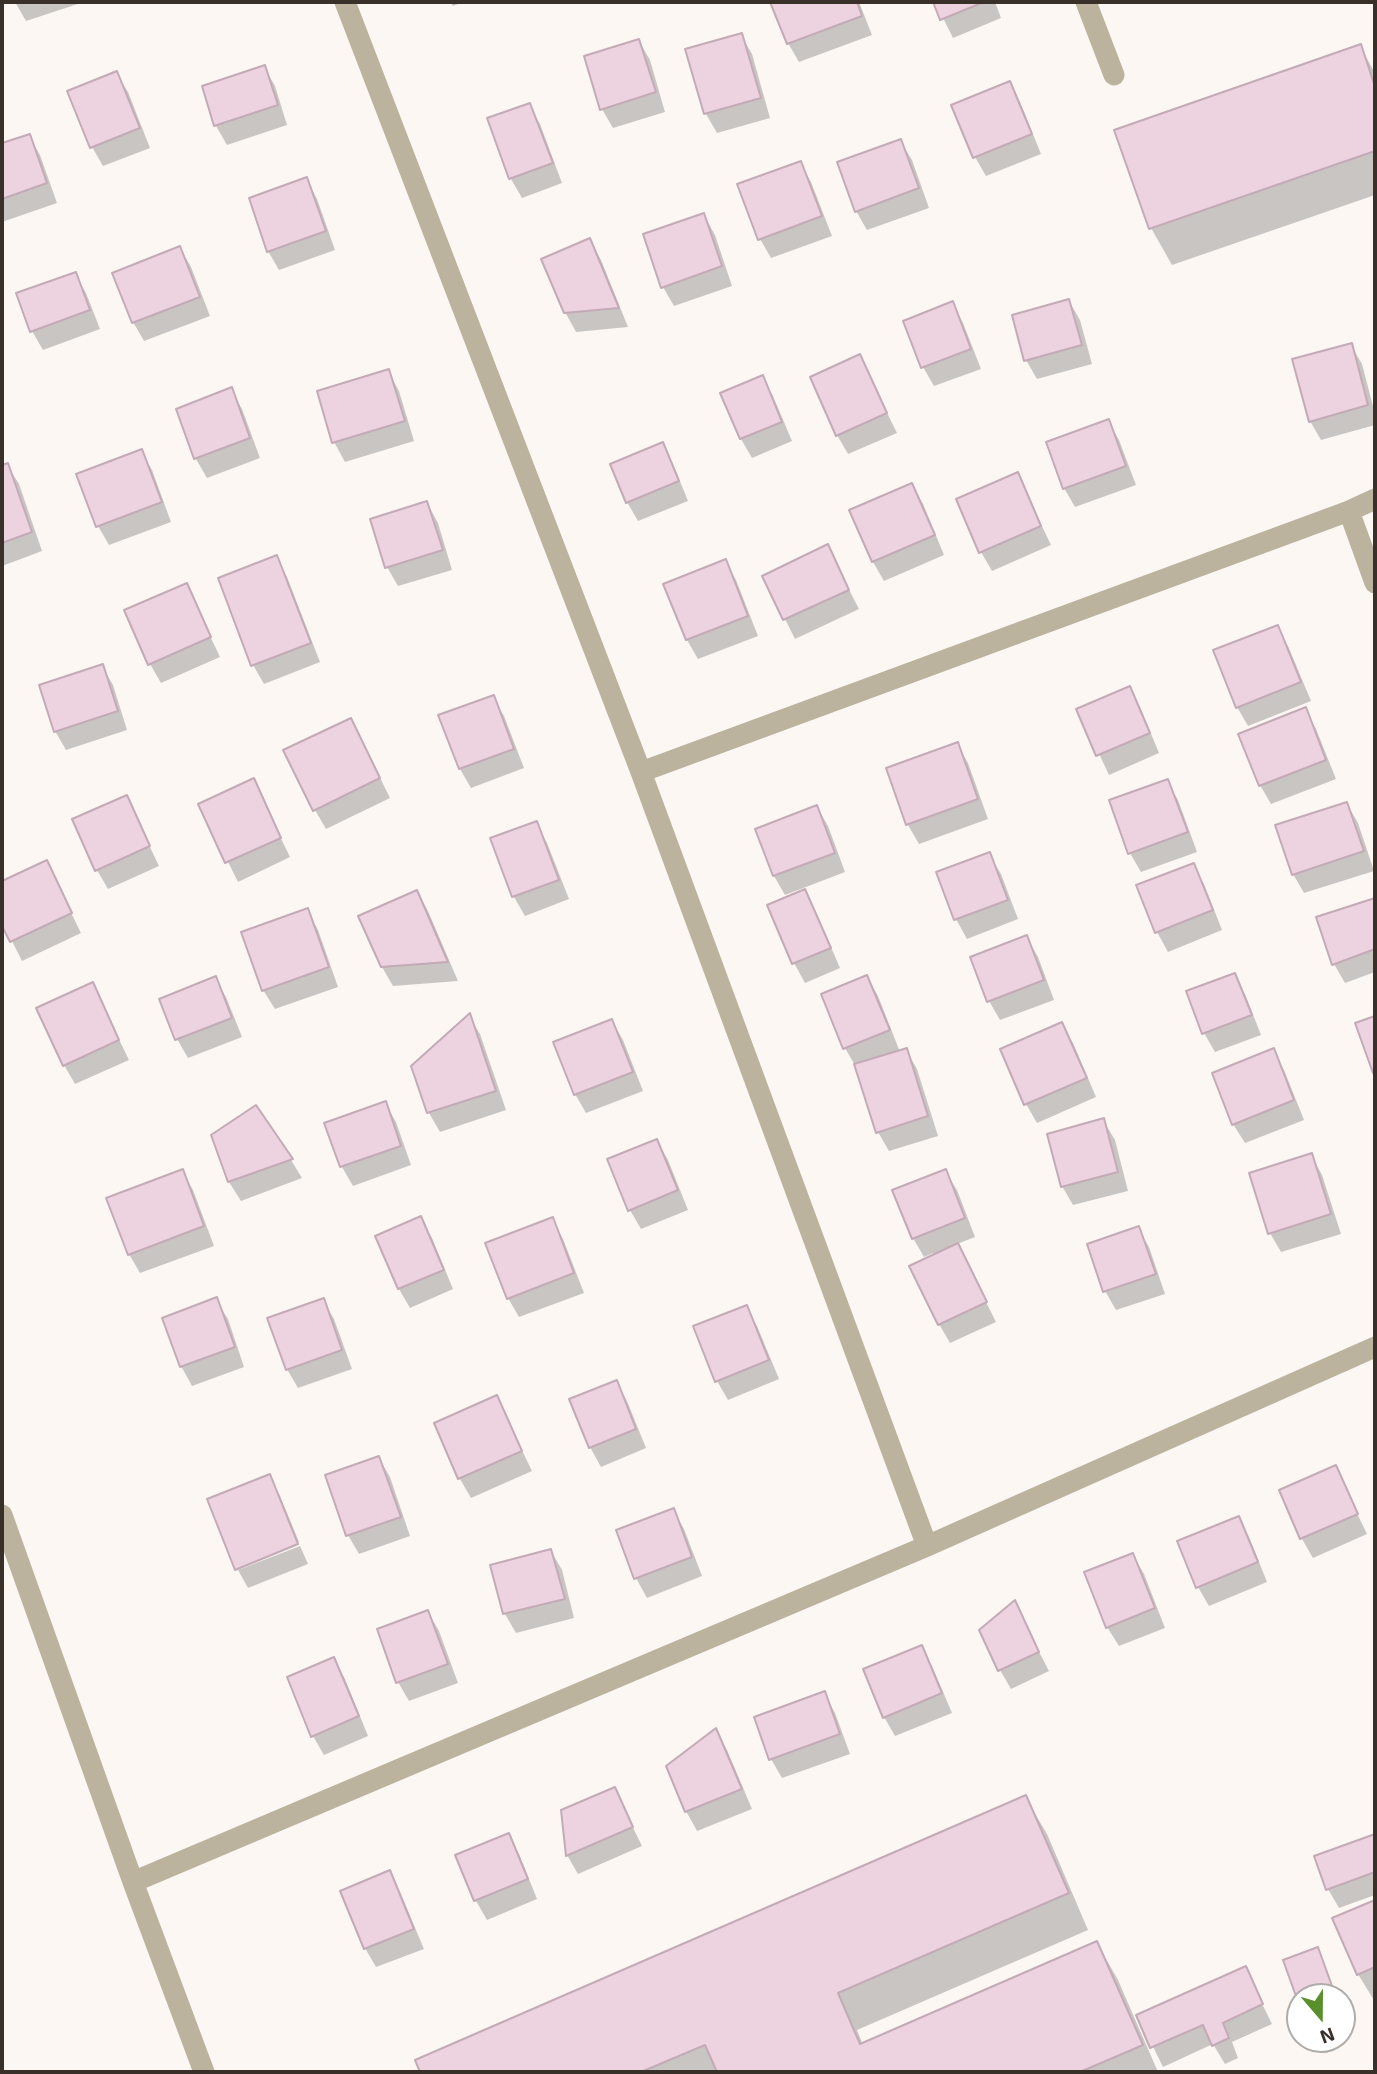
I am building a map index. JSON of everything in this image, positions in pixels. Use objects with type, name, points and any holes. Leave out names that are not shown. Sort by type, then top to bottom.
[{"type":"street","points":[[345,2],[641,772],[927,1546]]},
{"type":"street","points":[[1086,2],[1114,75]]},
{"type":"street","points":[[641,772],[1349,511],[1375,499]]},
{"type":"street","points":[[1349,511],[1375,583]]},
{"type":"street","points":[[133,1882],[927,1546],[1375,1347]]},
{"type":"street","points":[[2,1515],[204,2072]]},
{"type":"building","points":[[770,2],[857,2],[862,16],[787,44]]},
{"type":"building","points":[[933,2],[984,2],[940,20]]},
{"type":"building","points":[[742,33],[761,98],[704,114],[685,49]]},
{"type":"building","points":[[639,39],[656,92],[600,110],[584,56]]},
{"type":"building","points":[[1361,44],[1375,87],[1375,151],[1149,229],[1114,130]]},
{"type":"building","points":[[265,65],[278,105],[214,126],[202,86]]},
{"type":"building","points":[[117,71],[140,128],[90,148],[67,91]]},
{"type":"building","points":[[1010,81],[1032,134],[973,158],[951,105]]},
{"type":"building","points":[[530,103],[553,163],[509,179],[487,118]]},
{"type":"building","points":[[30,134],[47,183],[2,199],[2,143]]},
{"type":"building","points":[[901,139],[919,188],[855,212],[837,162]]},
{"type":"building","points":[[801,161],[822,216],[758,240],[737,184]]},
{"type":"building","points":[[307,177],[326,231],[267,252],[249,198]]},
{"type":"building","points":[[704,213],[722,266],[661,288],[643,234]]},
{"type":"building","points":[[590,238],[619,308],[564,313],[541,259]]},
{"type":"building","points":[[180,246],[200,297],[132,323],[112,273]]},
{"type":"building","points":[[76,272],[90,310],[30,332],[16,293]]},
{"type":"building","points":[[1069,299],[1082,345],[1024,361],[1012,315]]},
{"type":"building","points":[[953,301],[971,349],[921,368],[903,321]]},
{"type":"building","points":[[1352,343],[1368,405],[1309,422],[1292,359]]},
{"type":"building","points":[[860,354],[887,413],[836,436],[810,377]]},
{"type":"building","points":[[389,369],[405,421],[332,443],[317,391]]},
{"type":"building","points":[[763,375],[782,422],[740,439],[720,393]]},
{"type":"building","points":[[232,387],[250,438],[194,459],[176,409]]},
{"type":"building","points":[[1109,419],[1126,466],[1063,489],[1046,442]]},
{"type":"building","points":[[663,442],[679,481],[626,503],[610,464]]},
{"type":"building","points":[[142,449],[162,502],[96,527],[76,474]]},
{"type":"building","points":[[8,463],[32,532],[2,543],[2,465]]},
{"type":"building","points":[[1018,472],[1041,526],[979,553],[956,499]]},
{"type":"building","points":[[912,483],[935,535],[872,562],[849,510]]},
{"type":"building","points":[[427,501],[443,550],[385,568],[370,519]]},
{"type":"building","points":[[828,544],[849,590],[783,620],[762,576]]},
{"type":"building","points":[[277,555],[311,643],[251,666],[218,578]]},
{"type":"building","points":[[726,559],[748,616],[686,640],[663,584]]},
{"type":"building","points":[[187,583],[211,637],[148,665],[124,610]]},
{"type":"building","points":[[1278,625],[1301,682],[1236,708],[1213,650]]},
{"type":"building","points":[[103,664],[118,711],[54,732],[39,685]]},
{"type":"building","points":[[1130,686],[1150,733],[1096,756],[1076,709]]},
{"type":"building","points":[[494,695],[514,749],[459,769],[438,715]]},
{"type":"building","points":[[1306,707],[1326,760],[1259,786],[1238,734]]},
{"type":"building","points":[[351,718],[380,778],[313,811],[283,750]]},
{"type":"building","points":[[958,742],[978,799],[906,825],[886,768]]},
{"type":"building","points":[[254,778],[281,838],[225,863],[198,804]]},
{"type":"building","points":[[1168,779],[1188,832],[1128,854],[1109,800]]},
{"type":"building","points":[[127,795],[150,846],[95,871],[72,819]]},
{"type":"building","points":[[1347,802],[1364,851],[1292,875],[1275,825]]},
{"type":"building","points":[[817,805],[835,853],[773,876],[755,829]]},
{"type":"building","points":[[537,821],[559,880],[512,897],[490,838]]},
{"type":"building","points":[[990,852],[1008,900],[954,920],[936,872]]},
{"type":"building","points":[[47,860],[72,913],[10,942],[2,926],[2,881]]},
{"type":"building","points":[[1194,863],[1213,910],[1155,933],[1136,885]]},
{"type":"building","points":[[805,889],[831,948],[792,964],[767,905]]},
{"type":"building","points":[[417,890],[448,962],[381,967],[358,916]]},
{"type":"building","points":[[1375,898],[1375,949],[1332,965],[1316,917]]},
{"type":"building","points":[[308,908],[329,967],[262,991],[241,932]]},
{"type":"building","points":[[1027,935],[1044,980],[987,1002],[970,957]]},
{"type":"building","points":[[1235,973],[1252,1015],[1202,1034],[1186,991]]},
{"type":"building","points":[[867,975],[890,1030],[843,1049],[821,994]]},
{"type":"building","points":[[216,976],[232,1018],[175,1040],[159,999]]},
{"type":"building","points":[[93,982],[119,1040],[63,1066],[36,1008]]},
{"type":"building","points":[[470,1013],[496,1091],[427,1113],[411,1066]]},
{"type":"building","points":[[1375,1016],[1375,1072],[1373,1073],[1355,1023]]},
{"type":"building","points":[[612,1019],[633,1072],[574,1095],[553,1042]]},
{"type":"building","points":[[1062,1022],[1087,1078],[1024,1105],[1000,1049]]},
{"type":"building","points":[[907,1048],[928,1116],[876,1133],[854,1064]]},
{"type":"building","points":[[1274,1048],[1294,1100],[1232,1125],[1212,1073]]},
{"type":"building","points":[[386,1101],[401,1146],[340,1167],[324,1123]]},
{"type":"building","points":[[256,1105],[293,1159],[228,1182],[211,1135]]},
{"type":"building","points":[[1104,1118],[1118,1172],[1061,1187],[1047,1134]]},
{"type":"building","points":[[657,1139],[678,1190],[628,1211],[607,1159]]},
{"type":"building","points":[[1312,1153],[1331,1214],[1268,1234],[1249,1173]]},
{"type":"building","points":[[183,1169],[204,1226],[128,1255],[106,1198]]},
{"type":"building","points":[[946,1169],[965,1218],[912,1239],[892,1190]]},
{"type":"building","points":[[421,1216],[444,1270],[398,1289],[375,1236]]},
{"type":"building","points":[[553,1217],[574,1273],[507,1299],[485,1243]]},
{"type":"building","points":[[1139,1226],[1156,1274],[1103,1292],[1087,1244]]},
{"type":"building","points":[[958,1243],[987,1302],[938,1325],[909,1266]]},
{"type":"building","points":[[217,1297],[235,1347],[180,1367],[162,1318]]},
{"type":"building","points":[[324,1298],[342,1350],[286,1370],[267,1318]]},
{"type":"building","points":[[747,1305],[769,1360],[715,1382],[693,1326]]},
{"type":"building","points":[[617,1380],[636,1429],[589,1448],[569,1399]]},
{"type":"building","points":[[497,1395],[522,1451],[458,1479],[434,1423]]},
{"type":"building","points":[[379,1456],[401,1517],[346,1536],[325,1475]]},
{"type":"building","points":[[1336,1465],[1358,1514],[1300,1539],[1279,1490]]},
{"type":"building","points":[[270,1474],[298,1544],[235,1570],[207,1499]]},
{"type":"building","points":[[674,1508],[692,1557],[634,1579],[616,1530]]},
{"type":"building","points":[[1239,1516],[1258,1562],[1196,1588],[1177,1541]]},
{"type":"building","points":[[551,1549],[565,1599],[503,1614],[490,1565]]},
{"type":"building","points":[[1133,1553],[1155,1608],[1106,1628],[1084,1572]]},
{"type":"building","points":[[1015,1600],[1039,1652],[998,1671],[979,1630]]},
{"type":"building","points":[[428,1610],[448,1664],[396,1683],[377,1629]]},
{"type":"building","points":[[922,1645],[942,1693],[883,1718],[863,1669]]},
{"type":"building","points":[[334,1657],[359,1716],[311,1737],[287,1677]]},
{"type":"building","points":[[825,1691],[840,1734],[769,1760],[754,1717]]},
{"type":"building","points":[[716,1728],[742,1789],[685,1812],[666,1766]]},
{"type":"building","points":[[615,1787],[633,1827],[566,1856],[561,1810]]},
{"type":"building","points":[[1026,1795],[1069,1893],[838,1993],[860,2044],[1097,1941],[1143,2045],[1080,2072],[717,2072],[705,2045],[641,2072],[420,2072],[415,2060]]},
{"type":"building","points":[[509,1833],[528,1879],[474,1901],[455,1855]]},
{"type":"building","points":[[1375,1834],[1375,1872],[1326,1890],[1314,1856]]},
{"type":"building","points":[[390,1870],[414,1929],[364,1949],[340,1891]]},
{"type":"building","points":[[1375,1900],[1375,1967],[1357,1975],[1332,1918]]},
{"type":"building","points":[[1318,1947],[1331,1983],[1291,1983],[1283,1960]]},
{"type":"building","points":[[1246,1966],[1263,2004],[1223,2023],[1229,2038],[1212,2046],[1203,2025],[1150,2048],[1136,2015]]}]
